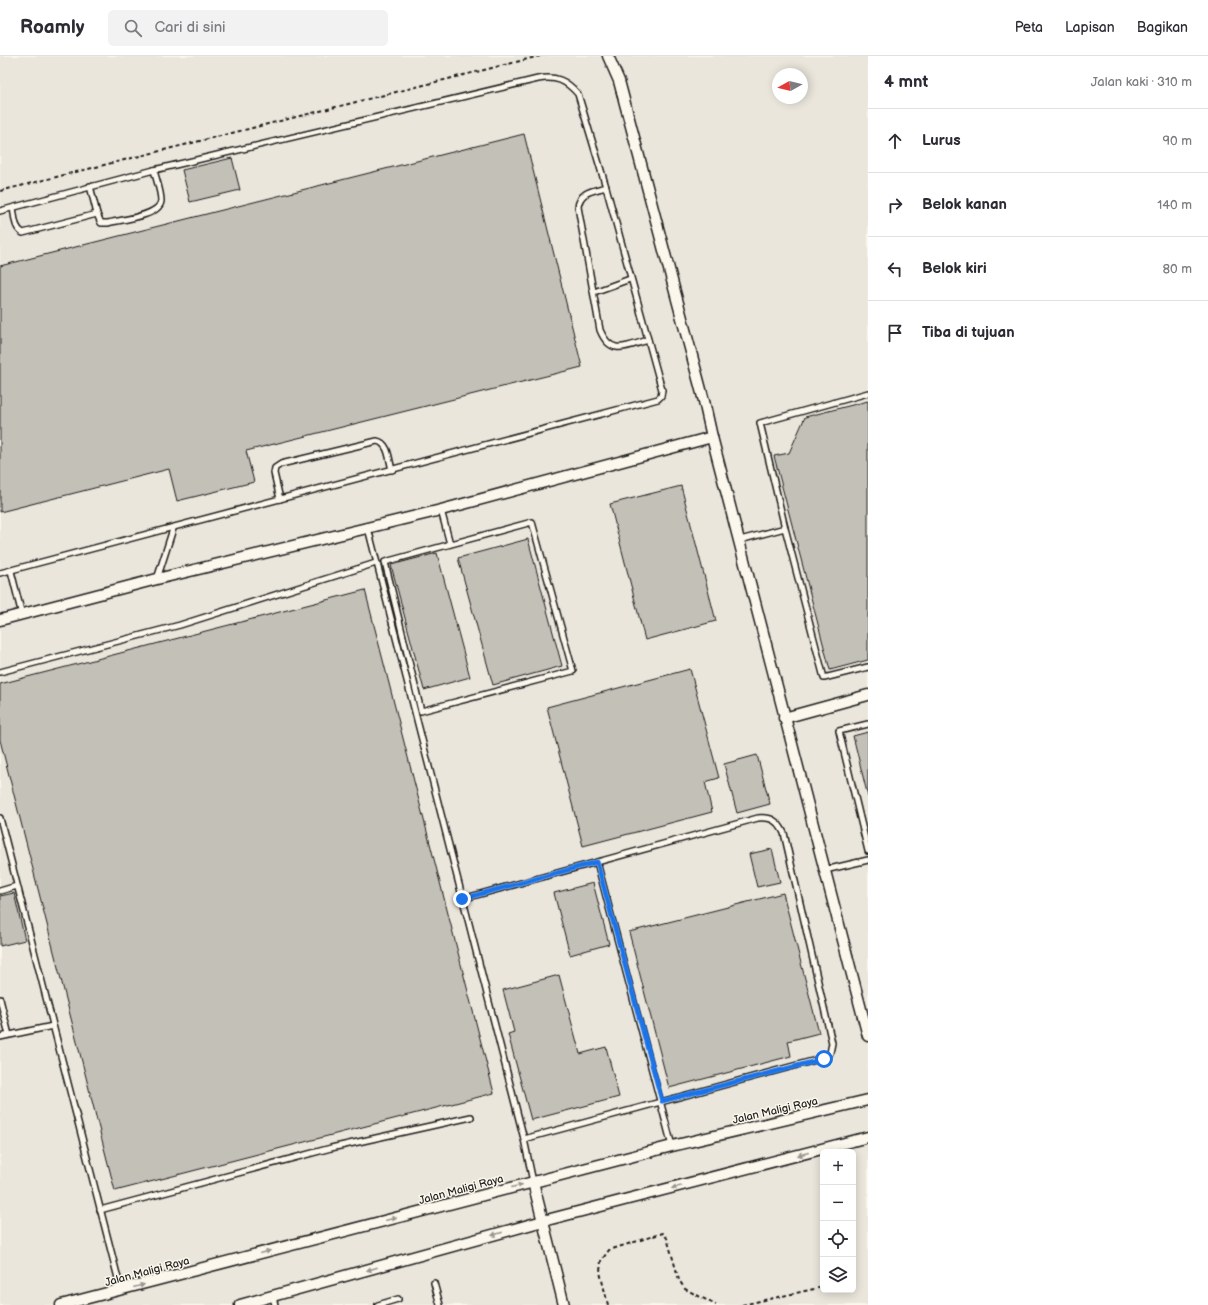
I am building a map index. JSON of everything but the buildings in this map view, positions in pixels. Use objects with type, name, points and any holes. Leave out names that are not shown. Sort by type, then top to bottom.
[{"type":"street","points":[[608,56],[619,81],[740,540],[784,718],[868,1036]]},
{"type":"street","points":[[0,620],[156,579],[441,510],[712,437]]},
{"type":"street","points":[[784,718],[868,695]]},
{"type":"street","name":"Jalan Maligi Raya","points":[[61,1305],[121,1291],[672,1146],[868,1100]]},
{"type":"street","points":[[240,1305],[274,1301],[543,1221],[868,1137]]},
{"type":"street","points":[[533,1182],[564,1305]]},
{"type":"lane","points":[[0,212],[90,186],[394,111],[548,77],[558,78],[570,85],[578,94],[606,187],[630,279],[662,390],[662,396],[658,399],[0,574]]},
{"type":"lane","points":[[90,186],[99,221],[104,223],[152,213],[159,207],[161,201],[154,170]]},
{"type":"lane","points":[[606,187],[584,194],[579,199],[578,207],[600,330],[604,342],[612,347],[621,348],[648,340]]},
{"type":"lane","points":[[13,208],[16,226],[18,230],[23,233],[97,214]]},
{"type":"lane","points":[[594,292],[630,279]]},
{"type":"lane","points":[[868,393],[760,423],[785,528],[824,678],[868,666]]},
{"type":"lane","points":[[280,499],[274,472],[281,464],[382,442],[385,446],[392,470]]},
{"type":"lane","points":[[441,510],[450,544]]},
{"type":"lane","points":[[532,522],[573,671],[421,710],[385,562],[450,544],[532,522]]},
{"type":"lane","points":[[368,528],[524,1139],[533,1182]]},
{"type":"lane","points":[[740,540],[785,528]]},
{"type":"lane","points":[[156,579],[173,529]]},
{"type":"lane","points":[[0,672],[180,625],[376,563]]},
{"type":"lane","points":[[10,571],[22,615]]},
{"type":"lane","points":[[868,724],[839,731],[868,851]]},
{"type":"lane","points":[[0,818],[121,1291]]},
{"type":"lane","points":[[462,899],[758,818],[772,818],[780,826],[784,833],[832,1043],[830,1053],[824,1059],[524,1139]]},
{"type":"lane","points":[[825,870],[868,860]]},
{"type":"lane","points":[[597,862],[662,1101],[672,1146]]},
{"type":"lane","points":[[0,891],[17,886]]},
{"type":"lane","points":[[0,999],[9,1035]]},
{"type":"lane","points":[[0,1037],[53,1026]]},
{"type":"lane","points":[[100,1210],[331,1148],[471,1117]]},
{"type":"lane","points":[[434,1283],[440,1305]]},
{"type":"lane","points":[[378,1305],[398,1299]]},
{"type":"path","points":[[0,191],[540,56]]},
{"type":"path","points":[[608,1305],[600,1272],[601,1261],[609,1250],[663,1233],[667,1238],[679,1280],[685,1289],[716,1305]]},
{"type":"path","points":[[742,1305],[820,1288]]},
{"type":"shaded area","points":[[0,56],[868,56],[868,1305],[0,1305]]},
{"type":"route","points":[[462,899],[597,862],[662,1101],[824,1059]]}]
